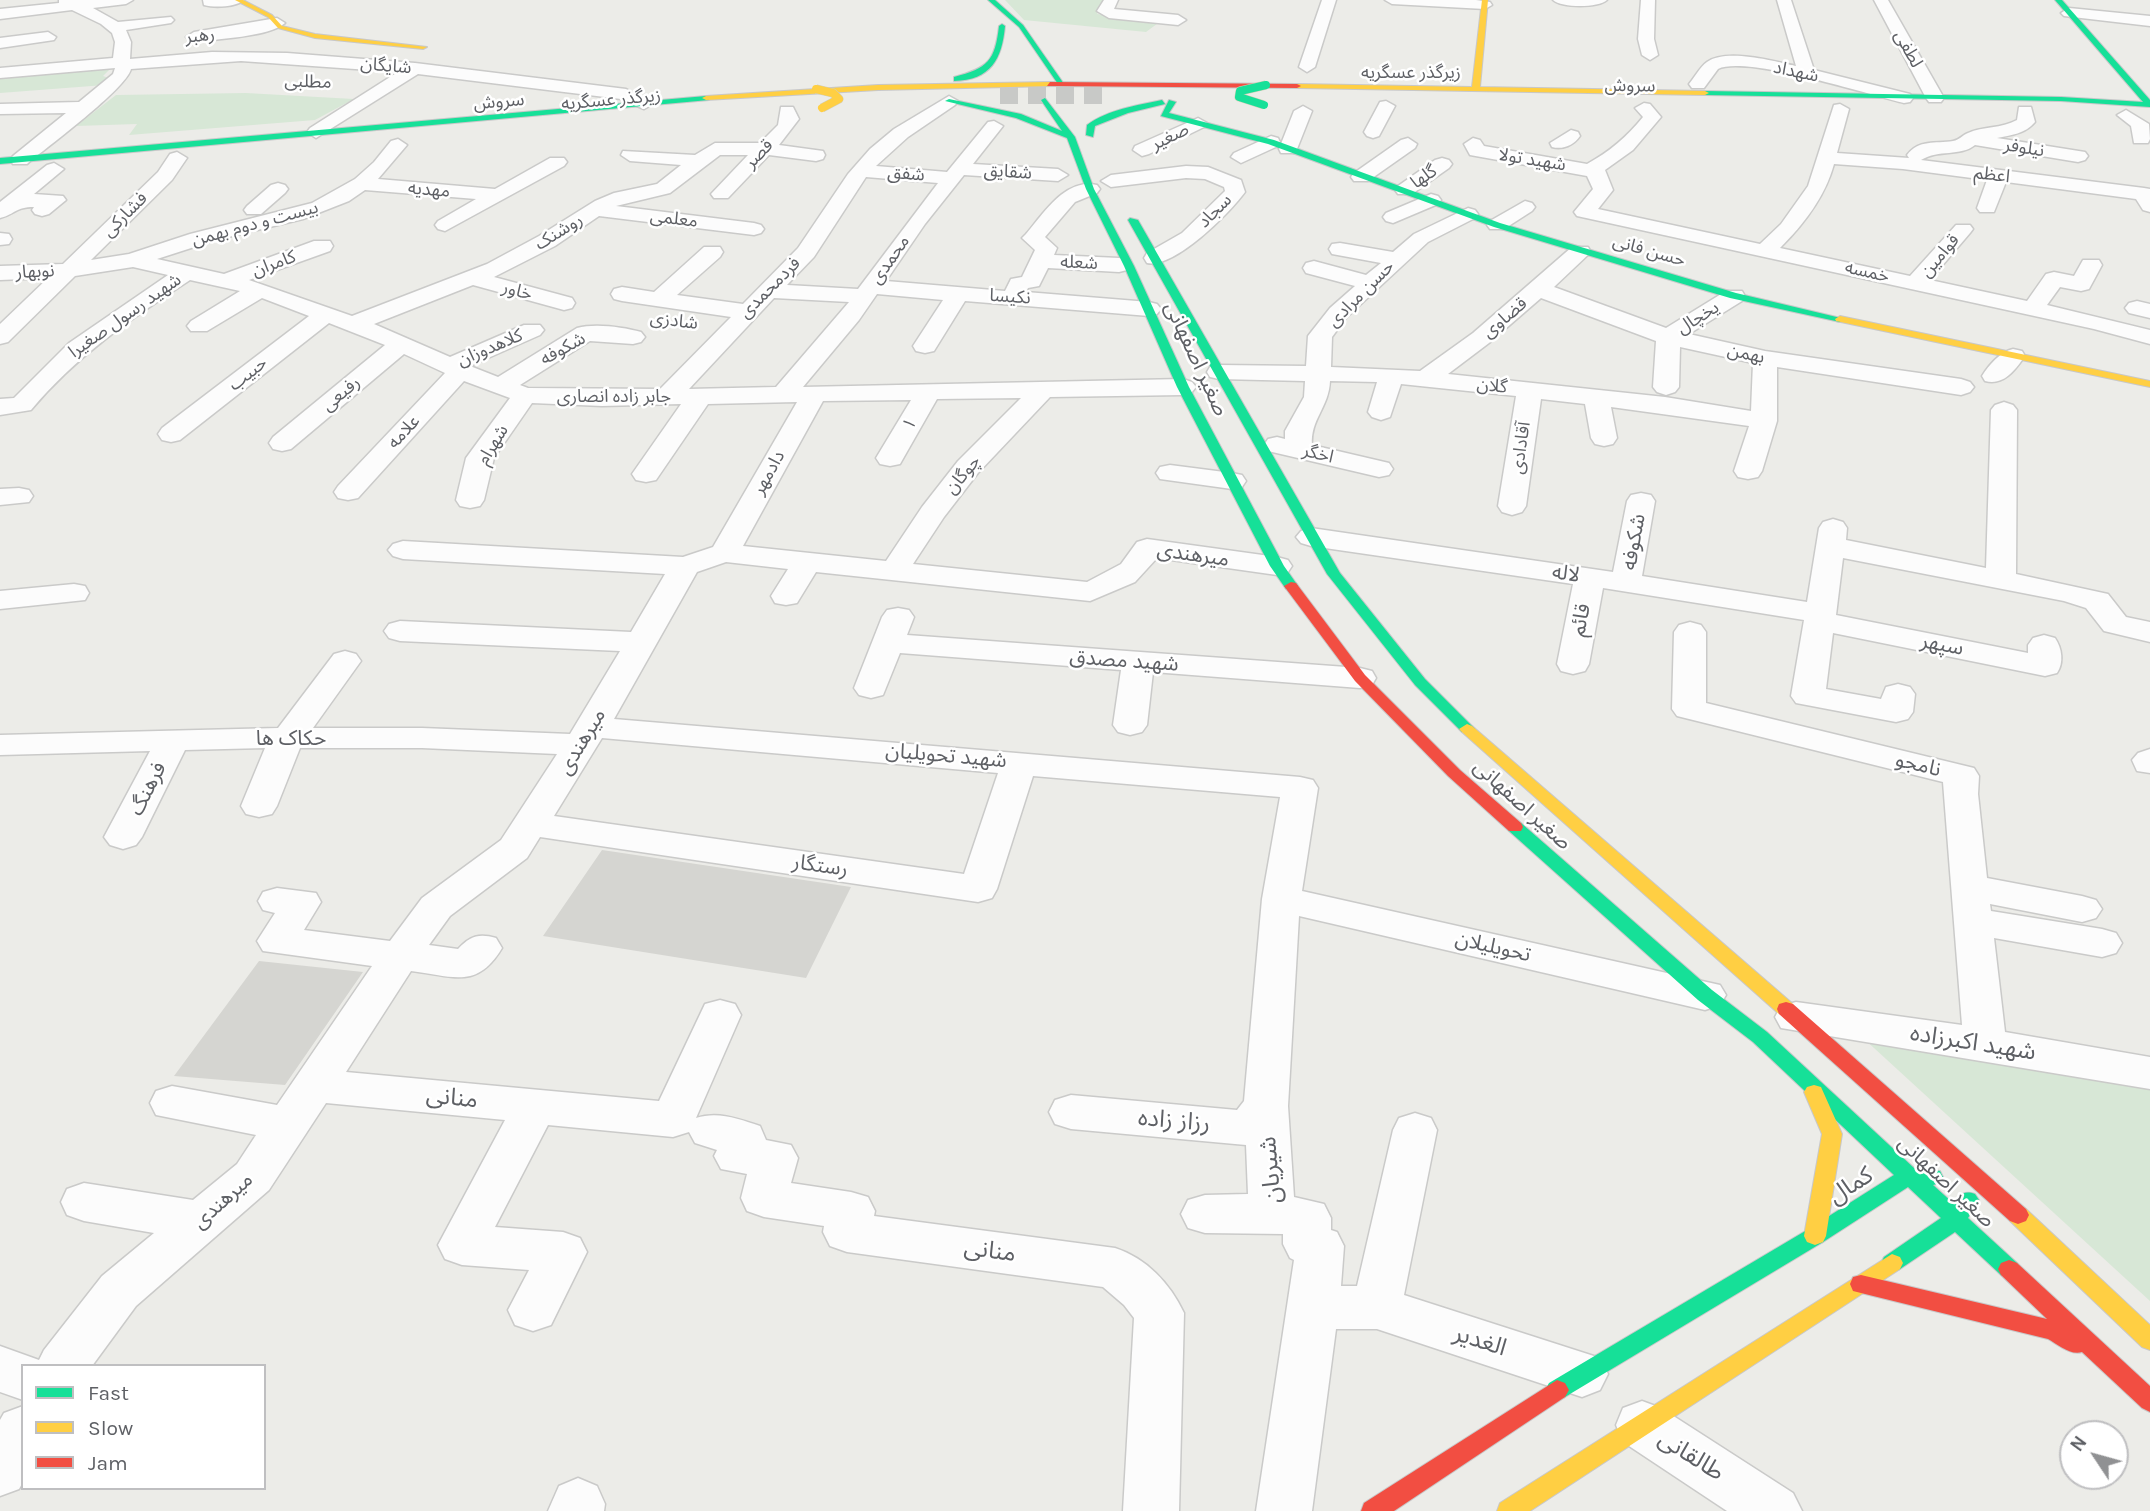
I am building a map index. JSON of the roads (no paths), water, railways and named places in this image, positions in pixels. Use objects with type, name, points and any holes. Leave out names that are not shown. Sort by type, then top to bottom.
[{"type":"main road","points":[[973,0],[1002,26],[1015,49]]},
{"type":"main road","points":[[990,0],[1021,26],[1045,58],[1075,106],[1092,141],[1091,125],[1101,119],[1119,111],[1173,102]]},
{"type":"main road","points":[[2058,0],[2073,7],[2150,105]]},
{"type":"main road","points":[[1476,89],[1485,2]]},
{"type":"main road","points":[[235,5],[261,12],[280,27],[314,36],[423,47]]},
{"type":"main road","points":[[926,84],[992,68],[999,59],[1002,26]]},
{"type":"main road","points":[[1045,58],[1112,78],[1162,85]]},
{"type":"main road","points":[[2127,76],[2150,85]]},
{"type":"main road","points":[[2061,99],[2094,95],[2114,89],[2123,83],[2127,76]]},
{"type":"main road","points":[[200,142],[816,89],[1032,77],[1061,82],[1162,85],[1704,89],[1904,98],[2061,99],[2150,105]]},
{"type":"main road","name":"صغیر اصفهانی","points":[[1032,77],[1031,101],[1070,137],[1090,189],[1149,309],[1183,387],[1278,566],[1319,626],[1360,678],[1454,773],[1705,995],[1759,1037],[2150,1401]]},
{"type":"main road","points":[[1264,105],[1239,97],[1240,91],[1266,85]]},
{"type":"main road","points":[[799,110],[839,99],[833,93],[816,89]]},
{"type":"main road","name":"زیرگذر عسگریه","points":[[1111,93],[1704,89]]},
{"type":"main road","name":"زیرگذر عسگریه","points":[[181,158],[322,143],[798,104],[1001,92]]},
{"type":"main road","name":"سروش","points":[[0,162],[200,142],[330,135],[808,97],[1001,92]]},
{"type":"main road","name":"سروش","points":[[1111,93],[2126,115]]},
{"type":"main road","points":[[949,101],[1018,116],[1070,137]]},
{"type":"main road","points":[[898,103],[1031,101],[1075,106],[1173,102]]},
{"type":"main road","name":"حسن فانی","points":[[1173,102],[1164,114],[1280,146],[1497,225],[1580,252],[1734,296],[2150,384]]},
{"type":"main road","points":[[1224,104],[1311,108]]},
{"type":"main road","points":[[799,110],[860,106]]},
{"type":"main road","points":[[1576,107],[1783,108]]},
{"type":"main road","points":[[372,147],[405,145]]},
{"type":"main road","points":[[0,174],[264,153]]},
{"type":"main road","name":"صغیر اصفهانی","points":[[1114,185],[1311,537],[1364,615],[1420,682],[1475,736],[1980,1180],[2150,1340]]},
{"type":"main road","points":[[1183,387],[1222,379]]},
{"type":"main road","points":[[1810,1084],[1832,1134],[1815,1236]]},
{"type":"main road","name":"کمال","points":[[1373,1511],[1582,1374],[1815,1236],[1909,1176],[1980,1180]]},
{"type":"main road","points":[[1509,1511],[1861,1284],[1955,1220],[1980,1180]]},
{"type":"main road","points":[[1861,1284],[2053,1330],[2106,1360]]},
{"type":"street","points":[[0,14],[69,3],[126,0]]},
{"type":"street","points":[[1111,0],[1105,11],[1109,13],[1181,15],[1153,36]]},
{"type":"street","points":[[1307,67],[1329,0]]},
{"type":"street","points":[[1392,0],[1485,2]]},
{"type":"street","points":[[1560,0],[1600,0]]},
{"type":"street","points":[[1648,0],[1646,39],[1650,55]]},
{"type":"street","points":[[1784,0],[1807,74]]},
{"type":"street","name":"لطفی","points":[[1877,1],[1935,98]]},
{"type":"street","points":[[209,2],[235,5]]},
{"type":"street","points":[[69,3],[124,37]]},
{"type":"street","points":[[2073,7],[2150,7]]},
{"type":"street","points":[[2073,7],[2150,22]]},
{"type":"street","points":[[124,37],[166,20]]},
{"type":"street","name":"رهبر","points":[[205,56],[185,37],[260,28],[277,23]]},
{"type":"street","points":[[0,44],[48,37]]},
{"type":"street","points":[[20,160],[121,76],[124,37]]},
{"type":"street","name":"شایگان","points":[[123,64],[205,56],[309,55],[375,60],[415,68],[626,94],[644,104]]},
{"type":"street","name":"مطلبی","points":[[279,74],[309,55]]},
{"type":"street","points":[[188,64],[205,56]]},
{"type":"street","name":"شهداد","points":[[1704,89],[1713,64],[1723,60],[1749,62],[1807,74],[1904,98]]},
{"type":"street","points":[[0,73],[123,64]]},
{"type":"street","points":[[463,74],[483,64]]},
{"type":"street","points":[[316,132],[415,68]]},
{"type":"street","name":"مطلبی","points":[[362,84],[389,85]]},
{"type":"street","points":[[861,171],[901,133],[949,101]]},
{"type":"street","points":[[1373,132],[1386,106]]},
{"type":"street","points":[[12,109],[87,107]]},
{"type":"street","points":[[1241,158],[1280,146],[1311,108]]},
{"type":"street","points":[[1595,171],[1594,168],[1639,136],[1652,117],[1644,108]]},
{"type":"street","points":[[1766,250],[1788,228],[1818,186],[1840,109]]},
{"type":"street","name":"قصر","points":[[721,194],[799,110]]},
{"type":"street","points":[[1903,163],[1926,148],[1962,146],[1970,139],[2014,129],[2026,122],[2025,111]]},
{"type":"street","points":[[2126,115],[2150,118]]},
{"type":"street","points":[[2126,115],[2140,124],[2141,139]]},
{"type":"street","name":"صغیر","points":[[1142,150],[1198,123]]},
{"type":"street","name":"محمدی","points":[[784,393],[868,292],[955,173],[994,126]]},
{"type":"street","points":[[12,140],[47,139]]},
{"type":"street","name":"نیلوفر","points":[[1970,139],[2078,156]]},
{"type":"street","points":[[1571,143],[1619,152]]},
{"type":"street","name":"شهید تولا","points":[[1474,144],[1477,151],[1595,171]]},
{"type":"street","name":"بیست و دوم بهمن","points":[[132,260],[219,233],[316,209],[363,184],[405,145]]},
{"type":"street","points":[[1344,194],[1369,179],[1408,145]]},
{"type":"street","name":"روشنک","points":[[352,324],[495,269],[548,241],[594,210],[621,197],[663,189],[715,149],[762,149],[816,155]]},
{"type":"street","points":[[631,155],[696,161]]},
{"type":"street","name":"فشارکی","points":[[0,337],[181,158]]},
{"type":"street","name":"اعظم","points":[[1826,158],[1903,163],[2144,194],[2150,206]]},
{"type":"street","points":[[1288,171],[1314,159]]},
{"type":"street","name":"مهدیه","points":[[446,225],[557,162]]},
{"type":"street","name":"گلها","points":[[1405,190],[1442,164]]},
{"type":"street","points":[[7,207],[54,169]]},
{"type":"street","name":"شفق","points":[[861,171],[955,173]]},
{"type":"street","name":"فردمحمدی","points":[[668,397],[807,252],[861,171]]},
{"type":"street","name":"خمسه","points":[[1595,171],[1603,190],[1584,212],[1766,250],[2150,337]]},
{"type":"street","name":"سجاد","points":[[1114,185],[1186,172],[1208,173],[1234,184],[1235,192],[1189,237],[1155,258]]},
{"type":"street","name":"شقایق","points":[[955,173],[1058,175]]},
{"type":"street","points":[[1987,208],[1998,176]]},
{"type":"street","name":"مهدیه","points":[[363,184],[496,195]]},
{"type":"street","name":"شعله","points":[[1013,297],[1019,284],[1031,281],[1046,248],[1033,237],[1068,198],[1090,189]]},
{"type":"street","points":[[266,199],[342,197]]},
{"type":"street","points":[[7,207],[56,200],[43,210]]},
{"type":"street","points":[[1393,217],[1431,200]]},
{"type":"street","points":[[1497,225],[1525,207]]},
{"type":"street","name":"معلمی","points":[[594,210],[754,229]]},
{"type":"street","name":"حسن مرادی","points":[[1300,449],[1298,431],[1317,397],[1320,336],[1338,313],[1421,238],[1468,214]]},
{"type":"street","name":"قوامین","points":[[1916,284],[1963,229]]},
{"type":"street","name":"کامران","points":[[225,281],[322,246]]},
{"type":"street","points":[[659,299],[720,249],[807,252]]},
{"type":"street","points":[[1340,249],[1397,259]]},
{"type":"street","name":"قضاوی","points":[[1425,379],[1480,338],[1580,252]]},
{"type":"street","name":"جابر زاده انصاری","points":[[70,270],[132,260],[260,289],[401,344],[499,387],[526,395],[602,398],[1183,387]]},
{"type":"street","name":"شعله","points":[[1040,261],[1119,265]]},
{"type":"street","points":[[2033,309],[2054,279],[2081,284],[2091,265]]},
{"type":"street","points":[[1314,268],[1369,283]]},
{"type":"street","name":"نوبهار","points":[[0,273],[70,270]]},
{"type":"street","name":"شهید رسول صغیرا","points":[[0,407],[22,405],[38,384],[71,352],[187,272]]},
{"type":"street","name":"خاور","points":[[471,278],[564,303]]},
{"type":"street","points":[[199,326],[260,289]]},
{"type":"street","name":"بهمن","points":[[1539,289],[1668,337],[1765,358],[1961,387]]},
{"type":"street","name":"نکیسا","points":[[767,291],[959,293],[1149,309]]},
{"type":"street","points":[[925,346],[959,293]]},
{"type":"street","name":"یخچال","points":[[1666,387],[1668,337],[1734,296]]},
{"type":"street","points":[[659,299],[739,320]]},
{"type":"street","name":"شادزی","points":[[659,299],[620,304],[739,320]]},
{"type":"street","name":"حبیب","points":[[171,434],[326,314]]},
{"type":"street","name":"کلاهدوزان","points":[[455,369],[531,330]]},
{"type":"street","name":"شکوفه","points":[[499,387],[585,333],[633,337]]},
{"type":"street","name":"رفیعی","points":[[282,443],[401,344]]},
{"type":"street","points":[[1994,376],[2013,356]]},
{"type":"street","points":[[1748,471],[1764,421],[1765,358]]},
{"type":"street","name":"علامه","points":[[348,492],[455,369]]},
{"type":"street","name":"گلان","points":[[1222,379],[1317,373],[1391,375],[1665,405],[1764,421]]},
{"type":"street","points":[[1381,412],[1391,375]]},
{"type":"street","name":"چوگان","points":[[894,571],[932,513],[968,467],[1044,389]]},
{"type":"street","name":"آقادادی","points":[[1512,506],[1530,390]]},
{"type":"street","name":"۱","points":[[890,458],[929,391]]},
{"type":"street","name":"دادمهر","points":[[724,553],[815,393]]},
{"type":"street","name":"شهرام","points":[[470,500],[480,458],[526,395]]},
{"type":"street","points":[[650,457],[701,396]]},
{"type":"street","points":[[1596,397],[1604,438]]},
{"type":"street","points":[[2001,580],[2004,410]]},
{"type":"street","name":"اخگر","points":[[1256,441],[1379,469]]},
{"type":"street","points":[[1170,473],[1232,481]]},
{"type":"street","name":"شکوفه","points":[[1626,583],[1641,501]]},
{"type":"street","name":"میرهندی","points":[[64,1364],[119,1291],[253,1177],[436,907],[514,849],[587,736],[685,566],[724,553],[1090,592],[1114,583],[1142,562],[1145,534],[1278,566]]},
{"type":"street","name":"لاله","points":[[1311,537],[1590,577],[1820,617]]},
{"type":"street","points":[[1898,694],[1896,712],[1808,696],[1832,537],[2001,580],[2097,601],[2115,624],[2150,632]]},
{"type":"street","points":[[403,550],[685,566]]},
{"type":"street","points":[[786,596],[807,562]]},
{"type":"street","name":"قائم","points":[[1573,664],[1590,577]]},
{"type":"street","points":[[0,600],[74,593]]},
{"type":"street","name":"سپهر","points":[[1820,617],[2045,666],[2044,645]]},
{"type":"street","name":"شهید مصدق","points":[[871,688],[894,630],[1138,662],[1360,678]]},
{"type":"street","points":[[400,631],[641,642]]},
{"type":"street","name":"نامجو","points":[[1690,632],[1689,709],[1961,776],[1985,1044]]},
{"type":"street","points":[[259,806],[285,740],[345,661]]},
{"type":"street","points":[[1130,724],[1138,662]]},
{"type":"street","name":"حکاک ها","points":[[0,745],[173,740],[587,736]]},
{"type":"street","name":"شهید تحویلیان","points":[[587,736],[1019,763],[1300,788]]},
{"type":"street","name":"فرهنگ","points":[[123,837],[173,740]]},
{"type":"street","name":"رستگار","points":[[531,824],[978,889],[1019,763]]},
{"type":"street","name":"شیریان","points":[[1284,1511],[1314,1307],[1320,1246],[1307,1244],[1307,1218],[1272,1213],[1266,1106],[1281,899],[1300,788]]},
{"type":"street","name":"تحویلیلان","points":[[1281,899],[1705,995]]},
{"type":"street","points":[[278,901],[302,902],[276,941],[467,964],[482,948]]},
{"type":"street","points":[[1972,904],[2082,909]]},
{"type":"street","points":[[1972,904],[2102,943]]},
{"type":"street","points":[[692,1126],[720,1015]]},
{"type":"street","name":"شهید اکبرزاده","points":[[1796,1017],[1985,1044],[2150,1073]]},
{"type":"street","name":"منانی","points":[[314,1085],[534,1106],[692,1126],[744,1138],[737,1156],[775,1158],[764,1198],[851,1211],[847,1232],[1115,1268],[1141,1290],[1159,1313],[1151,1511]]},
{"type":"street","points":[[172,1103],[288,1124]]},
{"type":"street","points":[[533,1310],[563,1252],[461,1245],[534,1106]]},
{"type":"street","name":"رزاز زاده","points":[[1071,1112],[1248,1128],[1266,1106]]},
{"type":"street","points":[[1377,1308],[1415,1130]]},
{"type":"street","points":[[84,1202],[201,1221]]},
{"type":"street","points":[[1205,1214],[1272,1213]]},
{"type":"street","name":"الغدیر","points":[[1314,1307],[1377,1308],[1582,1374]]},
{"type":"street","points":[[0,1369],[21,1376]]},
{"type":"street","name":"طالقانی","points":[[1642,1425],[1774,1511]]},
{"type":"street","points":[[0,1471],[21,1434]]},
{"type":"tunnel","points":[[1000,95],[1110,95]]}]
